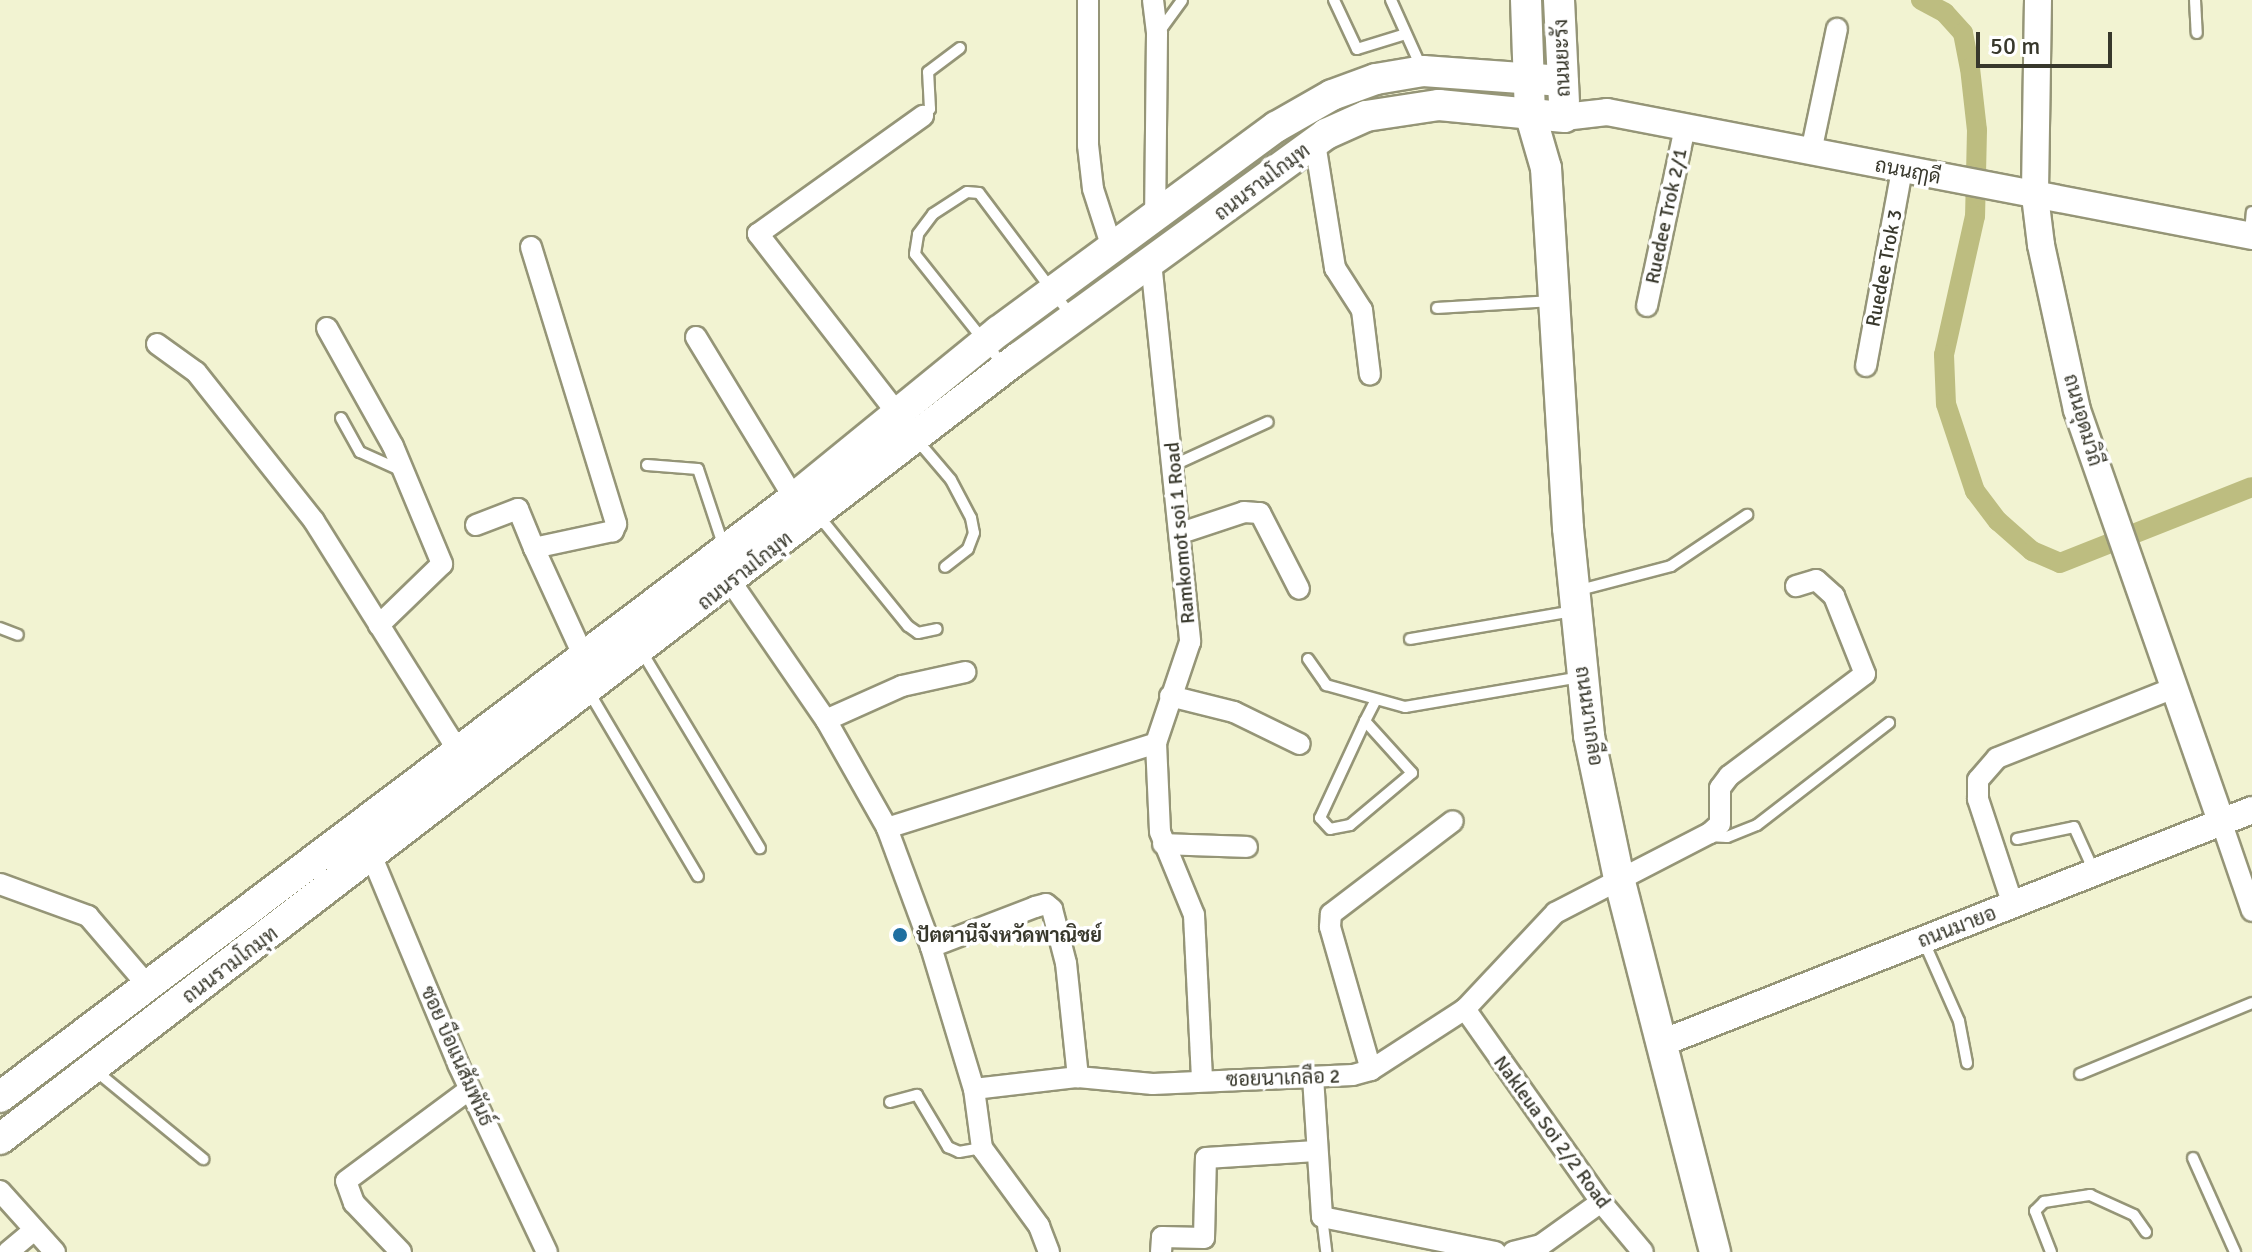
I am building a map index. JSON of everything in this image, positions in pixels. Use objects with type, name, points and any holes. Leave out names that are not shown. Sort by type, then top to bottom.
[{"type":"main road","name":"ถนนยะรัง","points":[[1526,0],[1530,113]]},
{"type":"main road","name":"ถนนยะรัง","points":[[1559,0],[1564,117]]},
{"type":"main road","name":"ถนนรามโกมุท","points":[[0,1139],[731,582],[897,413],[985,342],[1155,220],[1276,127],[1332,95],[1376,79],[1423,71],[1563,81]]},
{"type":"main road","name":"ถนนรามโกมุท","points":[[0,1097],[725,549],[806,506],[915,438],[1005,368],[1315,143],[1366,116],[1439,105],[1564,117]]},
{"type":"main road","name":"ถนนนาเกลือ","points":[[1530,113],[1546,168],[1575,601],[1589,736],[1619,878],[1715,1252]]},
{"type":"main road","name":"ถนนนาเกลือ","points":[[1546,168],[1564,117]]},
{"type":"main road","points":[[46,1062],[82,1077]]},
{"type":"street","points":[[1088,0],[1088,145],[1093,189],[1113,251]]},
{"type":"street","points":[[1153,0],[1157,34],[1155,220]]},
{"type":"street","name":"ถนนอุดมวิถี","points":[[2038,0],[2035,196],[2041,245],[2077,410],[2221,821]]},
{"type":"street","points":[[1811,152],[1837,29]]},
{"type":"street","name":"ถนนฤๅดี","points":[[1564,117],[1607,112],[2035,196],[2251,227]]},
{"type":"street","points":[[897,413],[758,234],[923,116]]},
{"type":"street","name":"Ruedee Trok 2/1","points":[[1647,306],[1685,127]]},
{"type":"street","points":[[1315,143],[1335,268],[1362,310],[1370,375]]},
{"type":"street","name":"Ruedee Trok 3","points":[[1866,366],[1902,170]]},
{"type":"street","points":[[531,247],[616,524],[613,531],[534,548]]},
{"type":"street","name":"Ramkomot soi 1 Road","points":[[1151,262],[1190,642],[1156,743],[1163,844],[1194,915],[1202,1081]]},
{"type":"street","points":[[327,328],[404,471],[442,564],[379,625]]},
{"type":"street","points":[[696,337],[806,506]]},
{"type":"street","points":[[157,344],[196,372],[314,521],[459,752]]},
{"type":"street","points":[[476,525],[518,509],[584,657]]},
{"type":"street","points":[[1181,533],[1244,512],[1260,513],[1299,589]]},
{"type":"street","points":[[1706,835],[1720,824],[1720,788],[1729,776],[1865,674],[1834,596],[1816,580],[1796,586]]},
{"type":"street","points":[[731,582],[826,720],[887,828],[931,947],[974,1089],[982,1148],[1039,1226],[1049,1252]]},
{"type":"street","points":[[826,720],[902,686],[965,672]]},
{"type":"street","points":[[2013,905],[1978,799],[1978,780],[1997,758],[2174,688]]},
{"type":"street","points":[[1170,696],[1234,712],[1300,744]]},
{"type":"street","points":[[887,828],[1156,743]]},
{"type":"street","name":"ถนนมายอ","points":[[1662,1043],[2252,810]]},
{"type":"street","points":[[1371,1070],[1330,927],[1331,914],[1453,821]]},
{"type":"street","points":[[2221,821],[2252,911]]},
{"type":"street","name":"ซอยนาเกลือ 2","points":[[974,1089],[1078,1077],[1153,1084],[1313,1077],[1371,1070],[1465,1009],[1555,913],[1706,835]]},
{"type":"street","points":[[1163,844],[1247,847]]},
{"type":"street","name":"ซอย บือแนสัมพันธ์","points":[[372,857],[470,1089],[547,1252]]},
{"type":"street","points":[[0,884],[88,916],[148,986]]},
{"type":"street","points":[[931,947],[1035,907],[1046,904],[1052,909],[1066,963],[1078,1077]]},
{"type":"street","name":"Nakleua Soi 2/2 Road","points":[[1465,1009],[1601,1202],[1643,1252]]},
{"type":"street","points":[[1313,1077],[1316,1151],[1323,1183],[1322,1217],[1496,1252]]},
{"type":"street","points":[[401,1252],[354,1203],[346,1181],[470,1089]]},
{"type":"street","points":[[1161,1252],[1162,1237],[1204,1238],[1206,1158],[1316,1151]]},
{"type":"street","points":[[0,1191],[55,1252]]},
{"type":"street","points":[[1513,1252],[1541,1245],[1601,1202]]},
{"type":"street","points":[[8,1252],[34,1230]]},
{"type":"lane","points":[[1157,34],[1182,0]]},
{"type":"lane","points":[[1334,0],[1357,49],[1406,34]]},
{"type":"lane","points":[[1391,0],[1423,71]]},
{"type":"lane","points":[[2195,0],[2197,33]]},
{"type":"lane","points":[[923,116],[930,109],[928,72],[960,48]]},
{"type":"lane","points":[[1005,368],[915,254],[918,234],[933,214],[967,192],[979,193],[1073,319]]},
{"type":"lane","points":[[1437,308],[1554,301]]},
{"type":"lane","points":[[341,418],[370,461],[404,471]]},
{"type":"lane","points":[[1174,465],[1268,422]]},
{"type":"lane","points":[[915,438],[951,480],[971,518],[974,533],[968,549],[945,567]]},
{"type":"lane","points":[[647,465],[698,469],[725,549]]},
{"type":"lane","points":[[806,506],[908,626],[918,633],[937,629]]},
{"type":"lane","points":[[1410,639],[1575,601],[1671,566],[1747,515]]},
{"type":"lane","points":[[0,628],[18,635]]},
{"type":"lane","points":[[642,652],[760,848]]},
{"type":"lane","points":[[1308,659],[1326,685],[1405,707],[1583,677]]},
{"type":"lane","points":[[589,692],[698,876]]},
{"type":"lane","points":[[1365,721],[1412,773],[1350,825],[1330,829],[1320,818],[1365,721],[1375,701]]},
{"type":"lane","points":[[1706,835],[1727,837],[1757,825],[1889,723]]},
{"type":"lane","points":[[2017,839],[2074,827],[2094,872]]},
{"type":"lane","points":[[1923,941],[1959,1021],[1967,1063]]},
{"type":"lane","points":[[2080,1074],[2252,1003]]},
{"type":"lane","points":[[82,1077],[203,1159]]},
{"type":"lane","points":[[890,1102],[917,1095],[948,1147],[959,1152],[982,1148]]},
{"type":"lane","points":[[2193,1158],[2235,1252]]},
{"type":"lane","points":[[2051,1252],[2035,1211],[2044,1202],[2090,1195],[2134,1215],[2146,1232]]},
{"type":"lane","points":[[1322,1217],[1326,1252]]},
{"type":"waterway","points":[[1921,0],[1945,13],[1963,33],[1977,130],[1975,216],[1944,355],[1946,404],[1975,491],[1998,521],[2032,551],[2060,563],[2252,487]]},
{"type":"place","name":"ปัตตานีจังหวัดพาณิชย์","points":[[900,935]]}]
